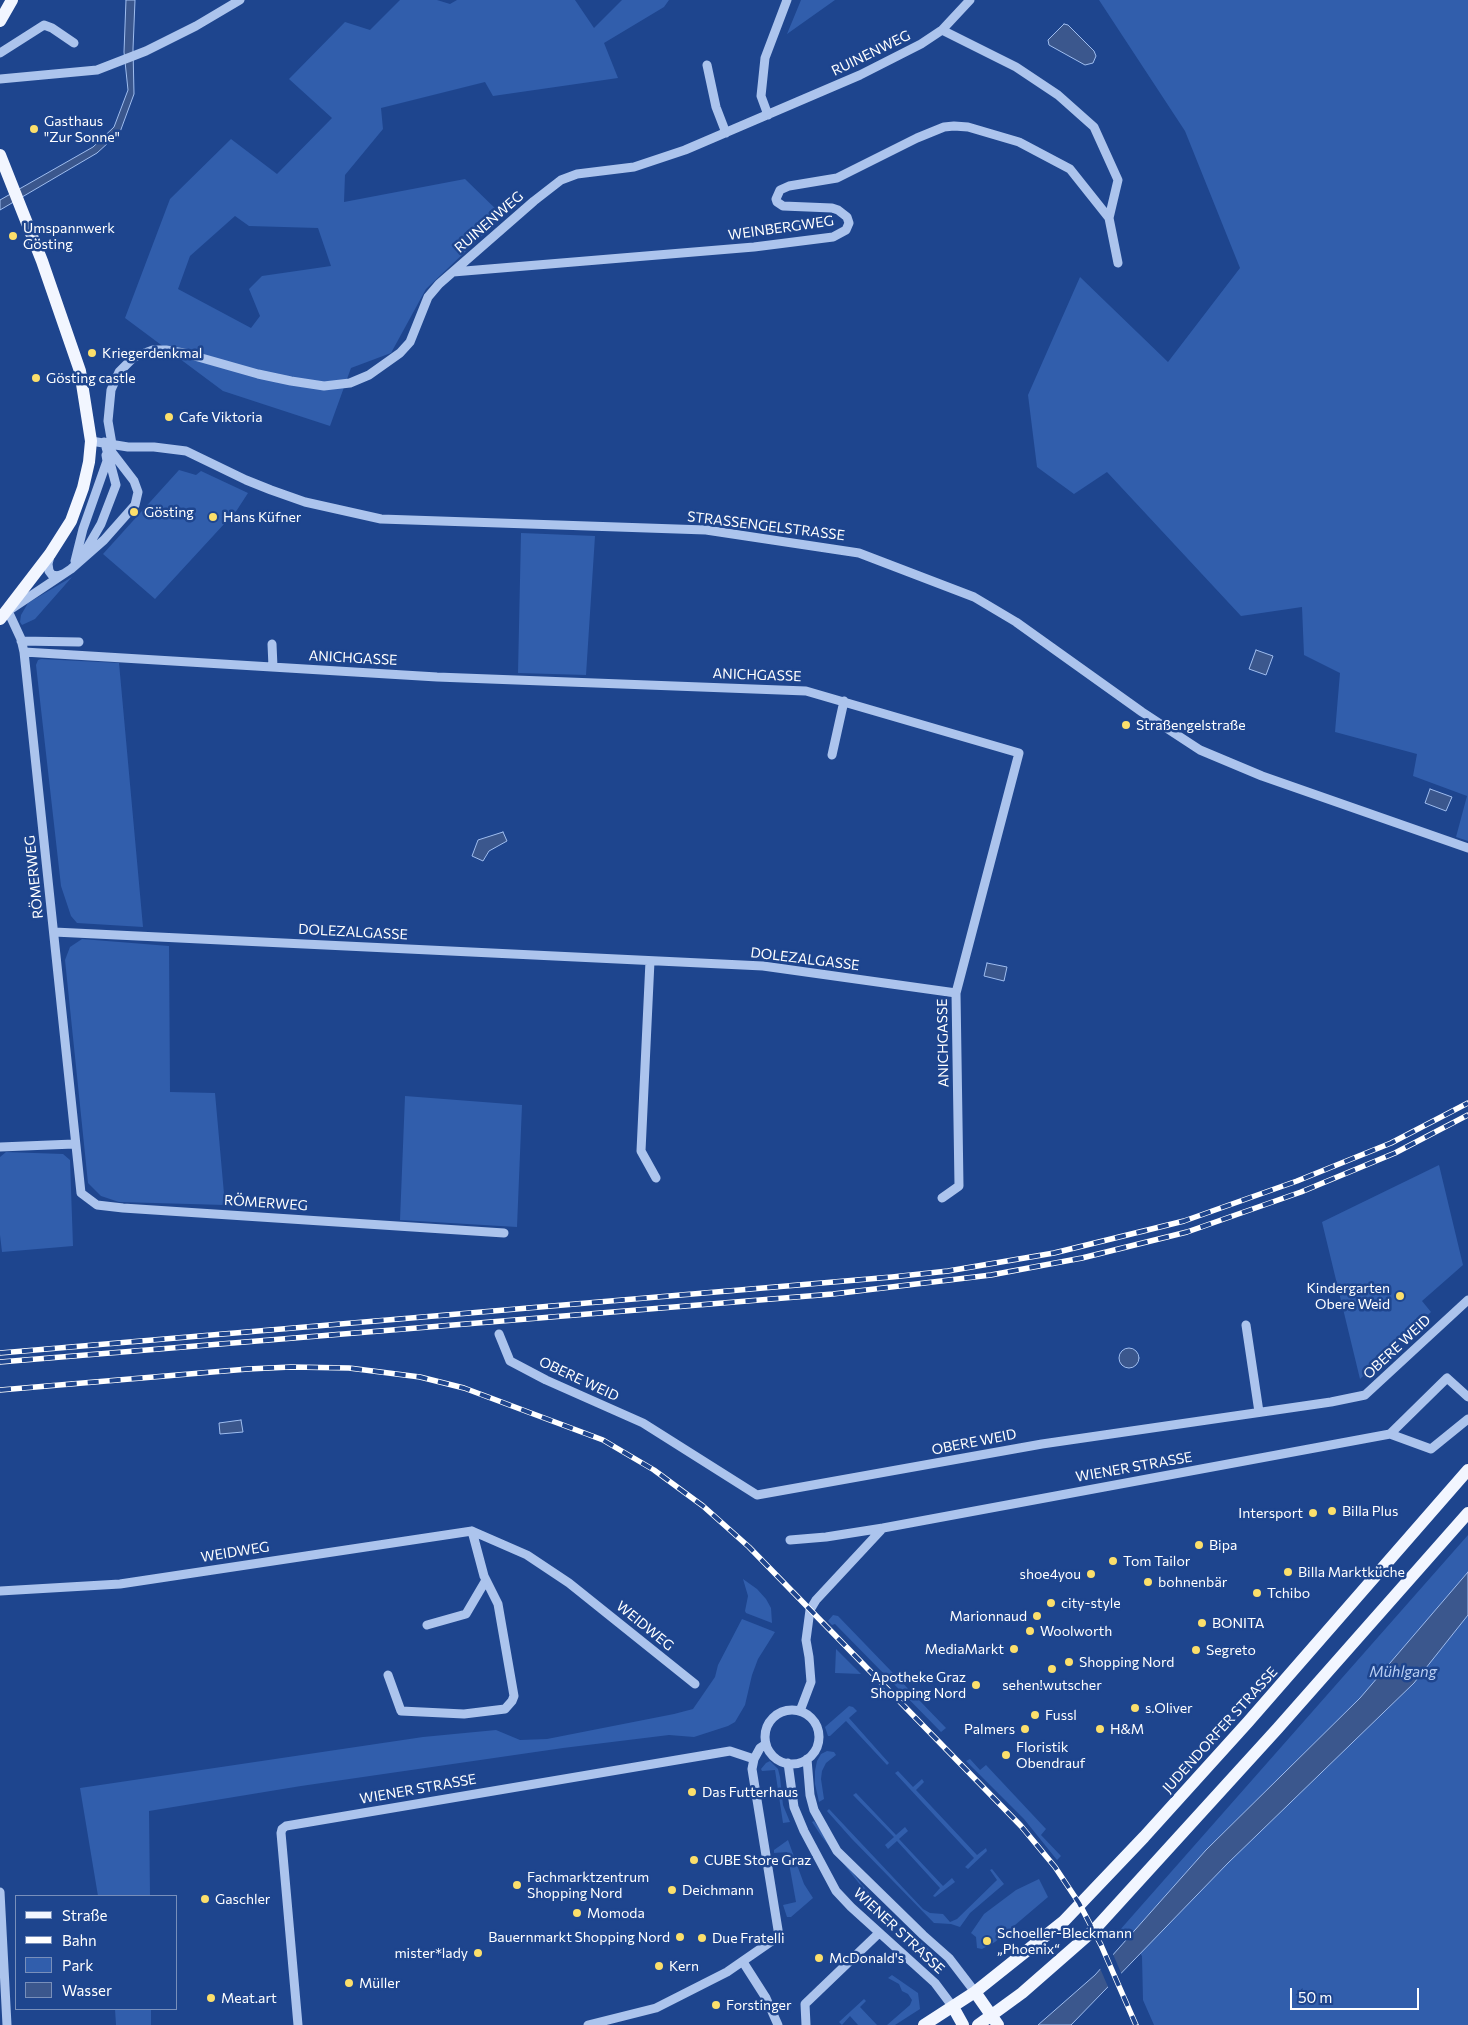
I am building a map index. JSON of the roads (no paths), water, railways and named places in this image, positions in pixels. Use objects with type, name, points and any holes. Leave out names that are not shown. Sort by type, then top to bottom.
[{"type":"main road","points":[[0,21],[12,0]]},
{"type":"main road","points":[[0,155],[21,206],[80,371],[90,441],[89,462],[75,513],[50,554],[4,615]]},
{"type":"main road","name":"JUDENDORFER STRASSE","points":[[975,1992],[1064,1921],[1144,1837],[1248,1722],[1468,1470]]},
{"type":"main road","points":[[978,2025],[995,2020],[1022,1993],[1071,1951],[1139,1882],[1468,1513]]},
{"type":"main road","points":[[924,2025],[975,1992],[995,2020]]},
{"type":"main road","points":[[953,2008],[963,2025]]},
{"type":"street","points":[[0,79],[98,70],[134,56],[196,26],[240,0]]},
{"type":"street","points":[[768,115],[761,96],[765,58],[787,0]]},
{"type":"street","name":"RUINENWEG","points":[[108,443],[111,390],[119,372],[134,357],[153,350],[166,350],[184,353],[258,374],[324,386],[350,383],[369,375],[400,354],[410,342],[428,297],[452,272],[534,200],[562,180],[578,174],[634,167],[685,150],[860,75],[921,44],[942,30],[970,0]]},
{"type":"street","points":[[0,53],[44,25],[52,28],[74,43]]},
{"type":"street","name":"WEINBERGWEG","points":[[942,30],[1016,67],[1058,94],[1094,127],[1118,180],[1109,218],[1118,263]]},
{"type":"street","points":[[707,65],[716,107],[726,133]]},
{"type":"street","name":"WEINBERGWEG","points":[[452,272],[754,247],[833,237],[846,230],[849,223],[847,217],[832,208],[783,206],[776,199],[780,190],[789,186],[836,178],[917,138],[944,127],[954,126],[968,127],[1019,142],[1070,169],[1109,218]]},
{"type":"street","name":"STRASSENGELSTRASSE","points":[[90,441],[128,447],[154,447],[186,451],[246,480],[305,502],[381,519],[706,530],[859,553],[974,597],[1016,622],[1142,712],[1200,750],[1262,776],[1468,848]]},
{"type":"street","points":[[68,571],[78,553],[83,530],[107,461],[108,443]]},
{"type":"street","points":[[50,554],[48,564],[52,574],[58,576],[68,571],[95,536],[116,485],[108,443]]},
{"type":"street","points":[[4,615],[68,571],[104,540],[137,501],[138,492],[134,481],[108,443]]},
{"type":"street","name":"RÖMERWEG","points":[[4,615],[21,641],[24,652],[54,932],[74,1144],[81,1193],[98,1205],[504,1233]]},
{"type":"street","points":[[21,641],[79,642]]},
{"type":"street","points":[[272,644],[273,667]]},
{"type":"street","name":"ANICHGASSE","points":[[24,652],[273,667],[285,672],[806,691],[1019,753],[956,993],[959,1186],[942,1198]]},
{"type":"street","points":[[832,756],[844,701]]},
{"type":"street","name":"DOLEZALGASSE","points":[[54,932],[763,966],[956,993]]},
{"type":"street","points":[[650,961],[641,1151],[656,1178]]},
{"type":"street","points":[[0,1147],[74,1144]]},
{"type":"street","name":"OBERE WEID","points":[[498,1334],[510,1361],[546,1380],[644,1424],[757,1495],[1042,1444],[1365,1396],[1468,1300]]},
{"type":"street","points":[[1246,1325],[1259,1412]]},
{"type":"street","points":[[1468,1397],[1447,1378],[1390,1434],[1431,1449],[1468,1419]]},
{"type":"street","name":"WIENER STRASSE","points":[[790,1540],[826,1537],[883,1528],[1390,1434]]},
{"type":"street","points":[[800,1711],[810,1682],[810,1658],[806,1640],[810,1610],[816,1600],[883,1528]]},
{"type":"street","points":[[388,1675],[401,1711],[464,1714],[505,1709],[509,1706],[514,1696],[498,1604],[486,1580],[472,1531]]},
{"type":"street","name":"WEIDWEG","points":[[0,1590],[120,1584],[472,1531],[527,1555],[569,1583],[695,1684]]},
{"type":"street","points":[[426,1625],[466,1614],[486,1580]]},
{"type":"street","points":[[788,1710],[800,1711],[811,1718],[816,1725],[818,1733],[816,1749],[807,1758],[794,1764],[776,1759],[766,1744],[767,1726],[772,1718],[788,1710]]},
{"type":"street","points":[[594,2025],[656,2008],[727,1972],[779,1936],[752,1769],[754,1759],[760,1748],[766,1744]]},
{"type":"street","name":"WIENER STRASSE","points":[[298,2025],[281,1833],[282,1829],[286,1826],[730,1751],[754,1759]]},
{"type":"street","name":"WIENER STRASSE","points":[[807,1758],[810,1795],[814,1810],[838,1851],[923,1936],[949,1958],[975,1992]]},
{"type":"street","name":"WIENER STRASSE","points":[[788,1763],[794,1807],[836,1891],[935,1984],[953,2008]]},
{"type":"street","points":[[0,1892],[7,2025]]},
{"type":"street","points":[[806,2025],[805,2004],[879,1933]]},
{"type":"street","points":[[742,1962],[766,1998],[778,2025]]},
{"type":"water","points":[[126,0],[135,0],[134,94],[120,132],[97,153],[0,210],[0,200],[93,147],[114,127],[128,90],[124,52]]},
{"type":"water","points":[[1064,24],[1068,25],[1094,51],[1096,56],[1093,63],[1085,65],[1049,45],[1048,40]]},
{"type":"water","points":[[1256,650],[1273,656],[1266,675],[1249,669]]},
{"type":"water","points":[[1430,789],[1452,797],[1446,811],[1425,803]]},
{"type":"water","points":[[503,832],[507,841],[489,851],[483,861],[472,856],[478,840]]},
{"type":"water","points":[[987,963],[1007,967],[1004,981],[984,976]]},
{"type":"water","points":[[1129,1348],[1136,1351],[1139,1358],[1136,1365],[1129,1368],[1122,1365],[1119,1358],[1122,1351]]},
{"type":"water","points":[[241,1420],[243,1432],[220,1434],[219,1423]]},
{"type":"water","name":"Mühlgang","points":[[1468,1572],[1468,1615],[1414,1683],[1228,1863],[1071,2025],[1038,2025],[1095,1975],[1206,1850],[1360,1698]]},
{"type":"railway","points":[[0,1353],[892,1277],[948,1271],[1054,1253],[1184,1221],[1297,1181],[1391,1143],[1468,1103]]},
{"type":"railway","points":[[0,1362],[833,1294],[991,1275],[1082,1258],[1187,1232],[1301,1192],[1395,1153],[1468,1115]]},
{"type":"railway","points":[[0,1390],[248,1369],[291,1367],[349,1368],[420,1377],[464,1388],[603,1440],[654,1470],[703,1506],[749,1547],[1021,1826],[1055,1867],[1079,1903],[1101,1945],[1136,2025]]},
{"type":"place","name":"Gasthaus \"Zur Sonne\"","points":[[34,129]]},
{"type":"place","name":"Umspannwerk Gösting","points":[[13,236]]},
{"type":"place","name":"Kriegerdenkmal","points":[[92,353]]},
{"type":"place","name":"Gösting castle","points":[[36,378]]},
{"type":"place","name":"Cafe Viktoria","points":[[169,417]]},
{"type":"place","name":"Gösting","points":[[134,512]]},
{"type":"place","name":"Hans Küfner","points":[[213,517]]},
{"type":"place","name":"Straßengelstraße","points":[[1126,725]]},
{"type":"place","name":"Kindergarten Obere Weid","points":[[1400,1296]]},
{"type":"place","name":"Billa Plus","points":[[1332,1511]]},
{"type":"place","name":"Intersport","points":[[1313,1513]]},
{"type":"place","name":"Bipa","points":[[1199,1545]]},
{"type":"place","name":"Tom Tailor","points":[[1113,1561]]},
{"type":"place","name":"Billa Marktküche","points":[[1288,1572]]},
{"type":"place","name":"shoe4you","points":[[1091,1574]]},
{"type":"place","name":"bohnenbär","points":[[1148,1582]]},
{"type":"place","name":"Tchibo","points":[[1257,1593]]},
{"type":"place","name":"city-style","points":[[1051,1603]]},
{"type":"place","name":"Marionnaud","points":[[1037,1616]]},
{"type":"place","name":"BONITA","points":[[1202,1623]]},
{"type":"place","name":"Woolworth","points":[[1030,1631]]},
{"type":"place","name":"MediaMarkt","points":[[1014,1649]]},
{"type":"place","name":"Segreto","points":[[1196,1650]]},
{"type":"place","name":"Shopping Nord","points":[[1069,1662]]},
{"type":"place","name":"sehen!wutscher","points":[[1052,1669]]},
{"type":"place","name":"Apotheke Graz Shopping Nord","points":[[976,1685]]},
{"type":"place","name":"s.Oliver","points":[[1135,1708]]},
{"type":"place","name":"Fussl","points":[[1035,1715]]},
{"type":"place","name":"Palmers","points":[[1025,1729]]},
{"type":"place","name":"H&M","points":[[1100,1729]]},
{"type":"place","name":"Floristik Obendrauf","points":[[1006,1755]]},
{"type":"place","name":"Das Futterhaus","points":[[692,1792]]},
{"type":"place","name":"CUBE Store Graz","points":[[694,1860]]},
{"type":"place","name":"Fachmarktzentrum Shopping Nord","points":[[517,1885]]},
{"type":"place","name":"Deichmann","points":[[672,1890]]},
{"type":"place","name":"Gaschler","points":[[205,1899]]},
{"type":"place","name":"Momoda","points":[[577,1913]]},
{"type":"place","name":"Bauernmarkt Shopping Nord","points":[[680,1937]]},
{"type":"place","name":"Due Fratelli","points":[[702,1938]]},
{"type":"place","name":"Schoeller-Bleckmann „Phoenix“","points":[[987,1941]]},
{"type":"place","name":"mister*lady","points":[[478,1953]]},
{"type":"place","name":"McDonald's","points":[[819,1958]]},
{"type":"place","name":"Kern","points":[[659,1966]]},
{"type":"place","name":"Müller","points":[[349,1983]]},
{"type":"place","name":"Meat.art","points":[[211,1998]]},
{"type":"place","name":"Forstinger","points":[[716,2005]]}]
